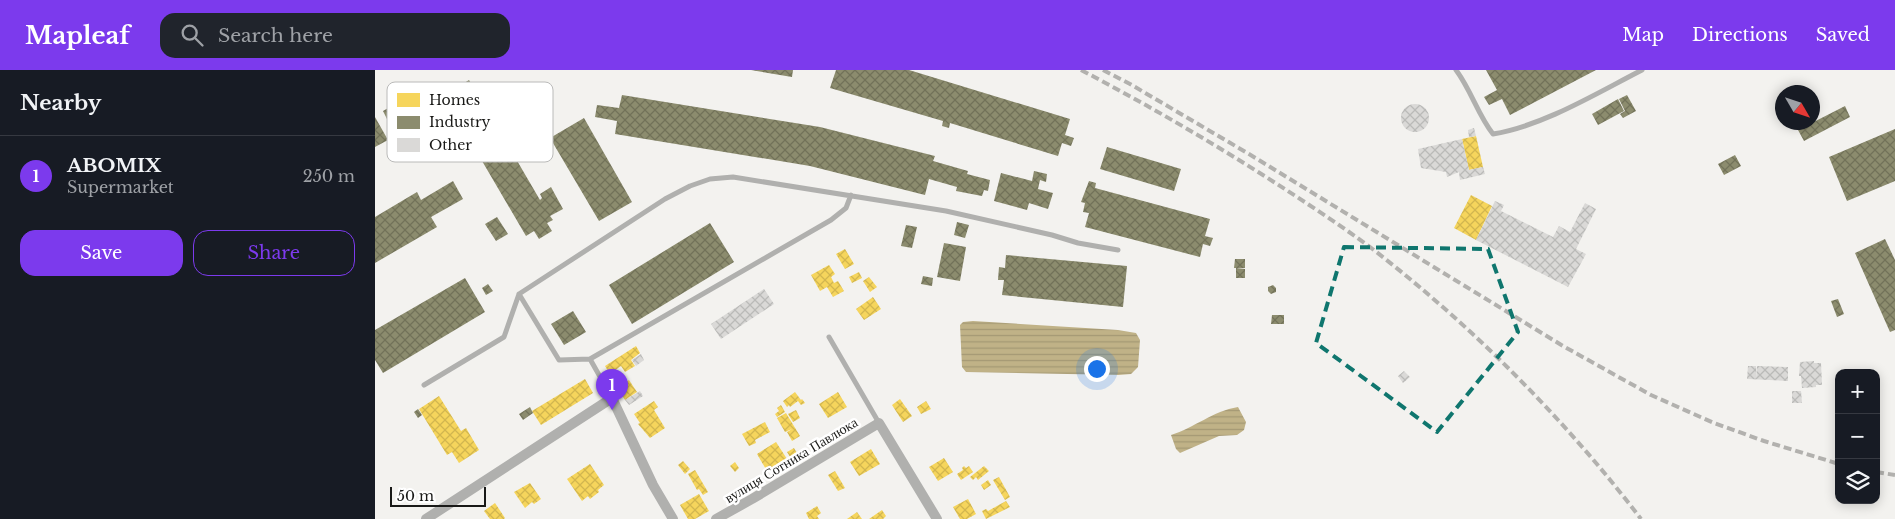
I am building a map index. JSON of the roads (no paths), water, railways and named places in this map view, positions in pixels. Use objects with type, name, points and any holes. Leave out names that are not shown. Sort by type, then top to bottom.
[{"type":"street","points":[[426,519],[612,398],[653,485],[673,519]]},
{"type":"street","name":"вулиця Сотника Павлюка","points":[[716,519],[879,423]]},
{"type":"street","points":[[879,423],[937,519]]},
{"type":"lane","points":[[1456,70],[1464,80],[1483,122],[1493,134],[1512,131],[1564,109],[1641,70]]},
{"type":"lane","points":[[424,385],[504,338],[519,294],[665,199],[690,186],[710,179],[733,177],[946,211],[1052,234],[1078,243],[1118,250]]},
{"type":"lane","points":[[519,294],[559,360],[590,358],[831,220],[846,208],[851,195]]},
{"type":"lane","points":[[829,338],[879,423]]},
{"type":"lane","points":[[590,358],[612,398]]},
{"type":"railway","points":[[1081,70],[1229,154],[1370,247],[1444,308],[1515,374],[1580,445],[1641,519]]},
{"type":"railway","points":[[1103,70],[1249,154],[1563,346],[1651,395],[1714,423],[1835,463]]},
{"type":"railway","points":[[1880,473],[1895,475]]},
{"type":"place","name":"ABOMIX","points":[[612,410]]}]
